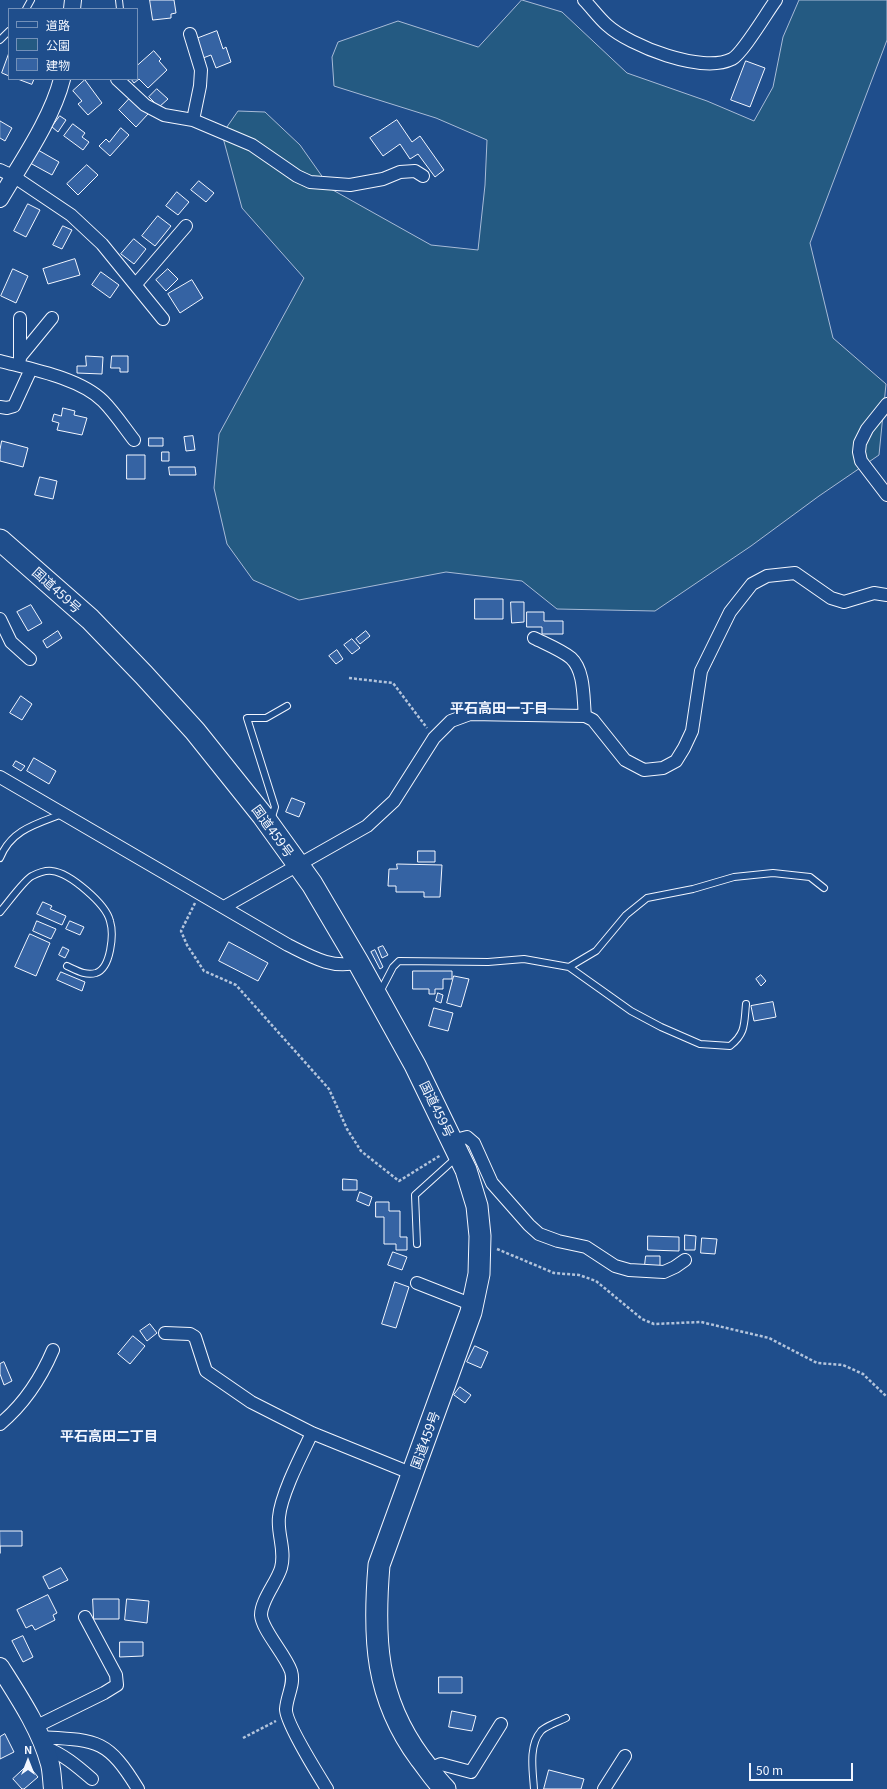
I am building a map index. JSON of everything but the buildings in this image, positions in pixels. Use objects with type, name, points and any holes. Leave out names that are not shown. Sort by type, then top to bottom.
[{"type":"highway","name":"国道459号","points":[[0,540],[90,619],[144,675],[195,731],[270,825],[298,864],[312,884],[358,962],[415,1065],[455,1148],[478,1206],[480,1242],[479,1274],[472,1305],[413,1474],[379,1565],[376,1625],[381,1675],[386,1692],[405,1736],[429,1769],[446,1789]]},
{"type":"main road","points":[[0,1667],[39,1737],[50,1765],[53,1789]]},
{"type":"street","points":[[584,0],[607,25],[637,44],[667,56],[705,64],[715,64],[733,58],[776,0]]},
{"type":"street","points":[[190,34],[201,70],[200,86],[193,120]]},
{"type":"street","points":[[0,199],[7,173],[28,154],[55,100],[62,80]]},
{"type":"street","points":[[118,80],[145,105],[164,115],[193,120],[252,146],[297,176],[310,182],[350,185],[383,179],[400,172],[415,171],[423,176]]},
{"type":"street","points":[[7,173],[71,215],[102,244],[163,319]]},
{"type":"street","points":[[136,284],[186,226]]},
{"type":"street","points":[[20,318],[24,364]]},
{"type":"street","points":[[0,407],[7,408],[14,406],[24,364],[52,318]]},
{"type":"street","points":[[0,361],[24,364],[87,388],[103,401],[134,440]]},
{"type":"street","points":[[887,404],[867,429],[860,442],[858,452],[861,461],[887,495]]},
{"type":"street","points":[[224,907],[367,826],[394,801],[434,738],[451,721],[470,714],[585,716],[593,720],[625,760],[644,770],[663,768],[676,761],[684,748],[692,731],[700,671],[730,612],[752,584],[767,576],[795,573],[831,598],[844,602],[874,594],[887,595]]},
{"type":"street","points":[[0,619],[11,642],[30,659]]},
{"type":"street","points":[[534,638],[570,658],[577,666],[581,679],[585,716]]},
{"type":"street","points":[[0,777],[288,945],[315,959],[333,964],[348,965],[358,962]]},
{"type":"street","points":[[455,1148],[467,1137],[474,1143],[492,1183],[529,1225],[539,1234],[558,1241],[586,1247],[615,1266],[629,1270],[664,1272],[675,1268],[686,1260]]},
{"type":"street","points":[[417,1283],[472,1305]]},
{"type":"street","points":[[165,1333],[190,1334],[195,1337],[206,1371],[251,1402],[312,1433],[413,1474]]},
{"type":"street","points":[[0,1424],[13,1413],[29,1393],[53,1350]]},
{"type":"street","points":[[312,1433],[297,1464],[280,1510],[279,1527],[283,1547],[283,1558],[281,1569],[262,1608],[261,1616],[284,1656],[293,1680],[286,1709],[287,1716],[302,1746],[327,1789]]},
{"type":"street","points":[[39,1737],[117,1685],[116,1674],[85,1616]]},
{"type":"street","points":[[429,1769],[441,1764],[471,1772],[501,1724]]},
{"type":"street","points":[[39,1737],[57,1752],[73,1762],[92,1779]]},
{"type":"street","points":[[39,1737],[80,1739],[95,1743],[111,1752],[125,1768],[138,1789]]},
{"type":"street","points":[[604,1789],[625,1756]]},
{"type":"lane","points":[[0,40],[8,33]]},
{"type":"lane","points":[[270,825],[275,808],[247,718],[266,718],[287,706]]},
{"type":"lane","points":[[0,858],[3,849],[18,832],[62,814]]},
{"type":"lane","points":[[0,912],[30,876],[41,872],[53,871],[72,878],[94,897],[110,919],[112,936],[110,952],[101,970],[95,973],[83,973],[67,966]]},
{"type":"lane","points":[[569,967],[596,951],[626,915],[647,898],[693,889],[734,877],[773,873],[810,877],[824,888]]},
{"type":"lane","points":[[378,997],[393,967],[399,960],[488,962],[524,959],[569,967],[631,1011],[661,1028],[700,1044],[730,1046],[740,1038],[744,1025],[746,1004]]},
{"type":"lane","points":[[417,1244],[415,1195],[455,1148]]},
{"type":"lane","points":[[534,1789],[532,1760],[534,1745],[541,1730],[566,1718]]},
{"type":"path","points":[[349,678],[393,682],[434,738]]},
{"type":"path","points":[[200,893],[181,931],[187,945],[204,971],[236,985],[329,1089],[347,1129],[361,1151],[399,1181],[455,1148]]},
{"type":"path","points":[[480,1242],[554,1273],[579,1275],[596,1281],[642,1319],[654,1324],[701,1322],[769,1338],[817,1363],[843,1366],[863,1374],[887,1397]]},
{"type":"path","points":[[243,1738],[287,1716]]},
{"type":"green space","points":[[522,0],[562,12],[627,73],[707,101],[754,121],[773,87],[783,37],[799,0],[887,0],[887,40],[810,243],[833,338],[886,384],[879,455],[819,496],[751,546],[655,611],[557,609],[522,581],[446,572],[299,600],[253,580],[227,544],[214,488],[219,434],[304,278],[242,208],[222,134],[238,111],[265,112],[300,145],[331,189],[431,245],[478,250],[485,185],[487,140],[436,118],[334,86],[332,57],[338,42],[398,21],[478,47]]},
{"type":"district","name":"平石高田一丁目","points":[[499,708]]},
{"type":"district","name":"平石高田二丁目","points":[[109,1436]]}]
